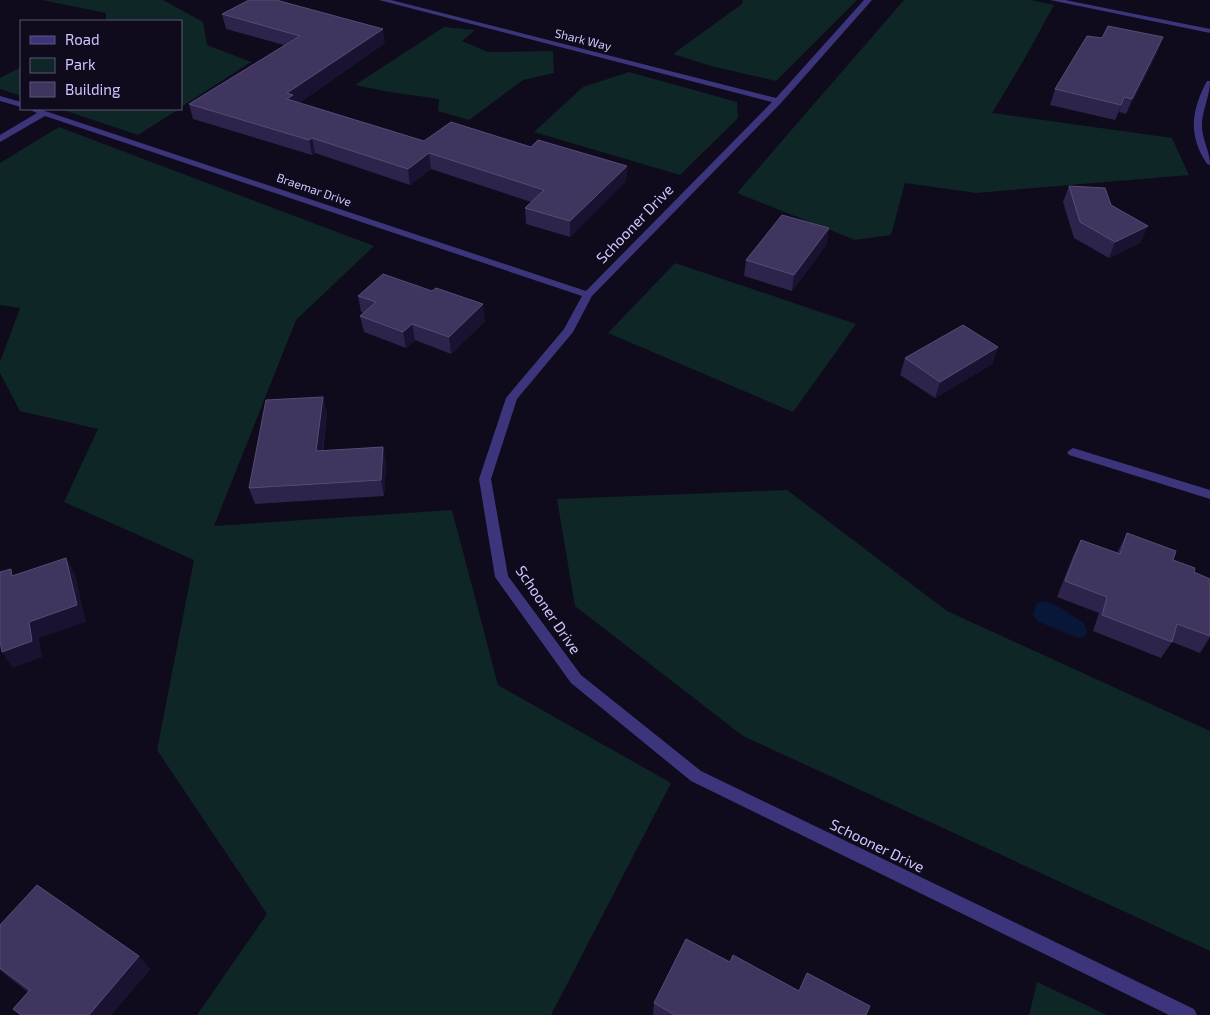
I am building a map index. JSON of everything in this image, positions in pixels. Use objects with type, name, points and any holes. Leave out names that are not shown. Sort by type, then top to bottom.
[{"type":"street","name":"Shark Way","points":[[383,0],[778,101]]},
{"type":"street","name":"Schooner Drive","points":[[868,0],[778,101],[588,295],[569,330],[512,398],[485,479],[502,577],[576,680],[696,776],[1188,1015]]},
{"type":"street","points":[[1054,0],[1210,31]]},
{"type":"street","points":[[1210,83],[1196,119],[1202,150],[1210,162]]},
{"type":"street","points":[[0,98],[20,105]]},
{"type":"street","name":"Braemar Drive","points":[[35,110],[588,295]]},
{"type":"street","points":[[0,139],[44,113]]},
{"type":"street","points":[[1073,452],[1210,495]]},
{"type":"green space","points":[[42,0],[163,0],[203,22],[207,45],[251,62],[182,106],[182,20],[106,20],[106,13]]},
{"type":"green space","points":[[743,0],[857,0],[776,81],[711,66],[673,54],[742,4]]},
{"type":"green space","points":[[904,0],[1031,0],[1054,5],[992,113],[1172,138],[1189,175],[976,193],[905,183],[891,235],[855,240],[737,193]]},
{"type":"green space","points":[[444,27],[475,30],[462,41],[488,52],[553,51],[554,73],[523,80],[469,120],[438,111],[439,99],[355,85]]},
{"type":"green space","points":[[20,68],[20,96],[0,89],[0,78]]},
{"type":"green space","points":[[629,72],[737,102],[738,118],[680,175],[534,132],[583,87]]},
{"type":"green space","points":[[63,110],[177,110],[138,135]]},
{"type":"green space","points":[[59,127],[374,246],[296,320],[214,526],[452,510],[498,685],[671,783],[551,1015],[197,1015],[267,914],[157,750],[194,560],[64,502],[98,429],[20,411],[0,373],[0,362],[20,308],[0,305],[0,163]]},
{"type":"green space","points":[[675,263],[856,324],[793,412],[608,333]]},
{"type":"green space","points":[[787,490],[947,611],[1210,731],[1210,951],[743,736],[575,606],[557,499]]},
{"type":"green space","points":[[1037,982],[1107,1015],[1029,1015]]},
{"type":"water","points":[[1044,601],[1059,607],[1083,622],[1087,632],[1083,638],[1075,637],[1037,621],[1033,614],[1037,603]]},
{"type":"building","points":[[249,0],[276,0],[383,29],[287,93],[293,95],[287,99],[424,141],[451,122],[531,147],[538,140],[627,166],[570,221],[525,208],[544,190],[429,153],[408,169],[312,138],[309,140],[189,104],[300,36],[222,14]]},
{"type":"building","points":[[1108,26],[1163,37],[1132,99],[1124,97],[1121,105],[1055,89],[1087,36],[1102,38]]},
{"type":"building","points":[[1069,186],[1105,188],[1111,205],[1148,226],[1115,242],[1080,222]]},
{"type":"building","points":[[782,215],[829,228],[794,275],[746,260]]},
{"type":"building","points":[[383,274],[432,291],[436,288],[483,304],[449,337],[412,324],[403,332],[360,316],[376,302],[358,296]]},
{"type":"building","points":[[963,325],[998,347],[940,382],[905,358]]},
{"type":"building","points":[[323,397],[316,451],[383,447],[381,480],[249,488],[266,400]]},
{"type":"building","points":[[1127,533],[1176,551],[1173,560],[1195,568],[1194,572],[1210,579],[1210,636],[1177,624],[1172,642],[1102,615],[1107,597],[1065,581],[1081,540],[1120,554]]},
{"type":"building","points":[[66,558],[77,605],[29,622],[32,641],[2,652],[0,641],[0,572],[11,569],[12,576]]},
{"type":"building","points":[[37,885],[139,956],[89,1015],[21,1015],[13,1009],[30,990],[0,968],[0,925]]},
{"type":"building","points":[[686,939],[730,962],[733,955],[799,991],[807,973],[870,1006],[866,1015],[675,1015],[654,1003]]}]
